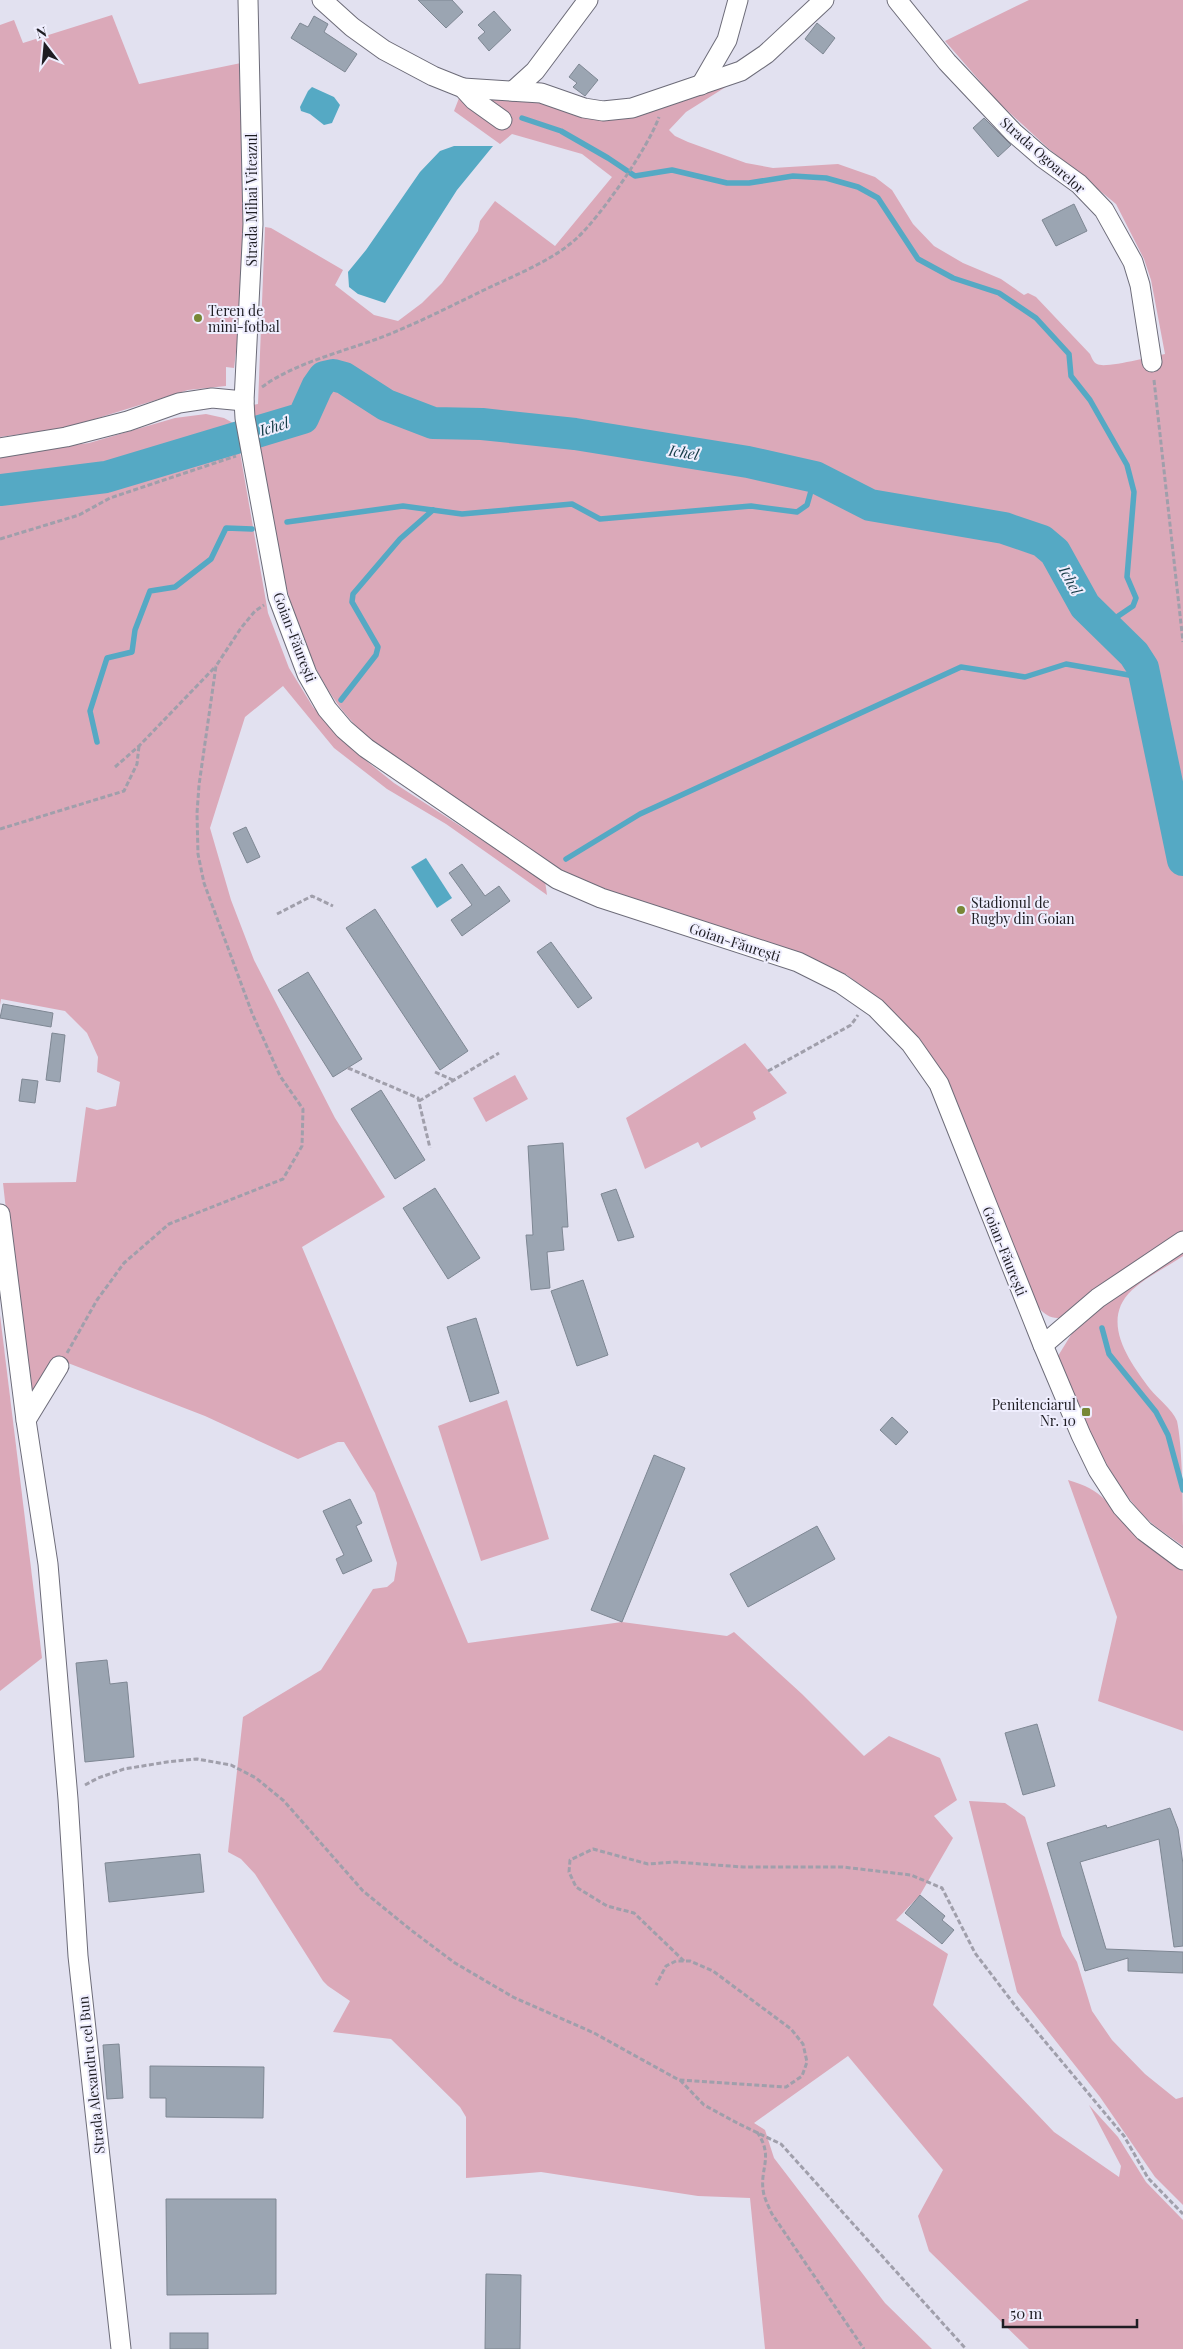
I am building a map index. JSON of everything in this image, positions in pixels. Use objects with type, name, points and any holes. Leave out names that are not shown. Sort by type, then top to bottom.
[{"type":"street","name":"Strada Mihai Viteazul","points":[[244,409],[253,224],[248,0]]},
{"type":"street","points":[[322,0],[352,27],[384,50],[433,76],[463,88],[540,93],[584,108],[603,110],[632,108],[663,100],[742,71],[766,54],[824,0]]},
{"type":"street","points":[[513,91],[535,71],[588,0]]},
{"type":"street","points":[[701,85],[727,40],[738,0]]},
{"type":"street","name":"Strada Ogoarelor","points":[[897,0],[947,62],[1014,133],[1043,158],[1079,184],[1104,210],[1132,262],[1140,285],[1152,362]]},
{"type":"street","points":[[463,88],[474,100],[502,120]]},
{"type":"street","points":[[0,448],[66,437],[128,421],[179,403],[212,398],[244,409]]},
{"type":"street","name":"Goian-Făurești","points":[[244,409],[250,451],[278,597],[307,674],[327,709],[344,729],[366,748],[557,879],[601,898],[798,962],[840,983],[876,1008],[911,1044],[939,1084],[1043,1345],[1098,1470],[1122,1507],[1144,1531],[1183,1560]]},
{"type":"street","name":"Strada Alexandru cel Bun","points":[[0,1214],[26,1420],[48,1564],[68,1800],[78,1956],[121,2349]]},
{"type":"street","points":[[1043,1345],[1098,1298],[1183,1242]]},
{"type":"street","points":[[26,1420],[59,1366]]},
{"type":"path","points":[[244,409],[268,382],[286,373],[398,331],[545,261],[576,239],[598,214],[655,128],[663,100]]},
{"type":"path","points":[[1152,362],[1183,642]]},
{"type":"path","points":[[0,539],[79,515],[110,498],[250,451]]},
{"type":"path","points":[[115,767],[139,746],[216,666],[240,628],[255,611],[278,597]]},
{"type":"path","points":[[59,1366],[97,1300],[124,1263],[169,1224],[283,1179],[302,1146],[303,1109],[280,1076],[252,1013],[204,883],[198,854],[197,813],[199,785],[216,666]]},
{"type":"path","points":[[0,829],[124,791],[137,764],[139,746]]},
{"type":"path","points":[[277,914],[312,896],[333,906]]},
{"type":"path","points":[[768,1071],[851,1025],[860,1012]]},
{"type":"path","points":[[419,1101],[499,1053]]},
{"type":"path","points":[[348,1068],[418,1098],[430,1148]]},
{"type":"path","points":[[435,1072],[453,1080]]},
{"type":"path","points":[[68,1800],[92,1781],[124,1769],[167,1762],[197,1759],[231,1765],[256,1778],[284,1801],[363,1891],[455,1962],[513,1997],[594,2033],[680,2080],[704,2105],[781,2144],[966,2349]]},
{"type":"path","points":[[684,1961],[634,1913],[606,1906],[576,1887],[569,1872],[570,1860],[593,1849],[648,1864],[675,1862],[743,1867],[843,1867],[911,1875],[942,1888],[975,1953],[1017,2008],[1124,2136],[1148,2178],[1183,2214]]},
{"type":"path","points":[[656,1985],[666,1966],[676,1961],[690,1961],[713,1971],[791,2029],[803,2044],[807,2062],[802,2076],[786,2087],[680,2080]]},
{"type":"path","points":[[756,2132],[764,2142],[767,2156],[763,2177],[764,2194],[772,2214],[864,2349]]},
{"type":"shaded area","points":[[1029,0],[1183,0],[1183,1237],[1069,1316],[1059,1318],[1048,1316],[1038,1307],[947,1082],[920,1039],[881,1001],[847,975],[800,953],[574,878],[381,749],[348,717],[332,696],[314,664],[288,593],[271,517],[253,405],[258,404],[265,227],[271,228],[343,270],[335,285],[374,315],[398,321],[422,303],[442,283],[478,231],[480,221],[495,201],[555,246],[612,177],[582,154],[512,134],[500,144],[454,111],[461,93],[531,98],[591,116],[740,78],[686,112],[669,130],[675,136],[688,142],[746,163],[773,168],[838,164],[875,177],[892,190],[913,224],[934,246],[963,263],[1001,279],[1024,295],[1028,293],[1036,297],[1090,354],[1097,364],[1119,364],[1165,354],[1151,280],[1144,259],[1116,204],[1049,149],[998,102],[945,41]]},
{"type":"shaded area","points":[[112,15],[139,84],[241,63],[245,279],[234,368],[226,367],[226,386],[188,390],[66,428],[0,437],[0,25],[14,20],[23,43]]},
{"type":"shaded area","points":[[206,414],[224,418],[235,424],[268,613],[289,668],[313,707],[354,751],[394,783],[545,881],[547,895],[446,824],[387,789],[334,748],[283,686],[245,717],[210,828],[231,900],[254,960],[335,1118],[385,1197],[302,1247],[468,1643],[622,1622],[727,1636],[734,1632],[802,1694],[864,1756],[889,1736],[940,1758],[957,1800],[934,1816],[953,1838],[920,1895],[896,1920],[948,1954],[933,2005],[1054,2132],[1119,2177],[1121,2166],[1089,2105],[1118,2137],[1146,2182],[1183,2220],[1183,2349],[1029,2349],[929,2251],[918,2216],[943,2170],[848,2056],[754,2123],[765,2130],[774,2158],[885,2303],[932,2349],[765,2349],[750,2198],[698,2196],[541,2172],[466,2178],[466,2117],[460,2107],[391,2039],[333,2032],[350,2001],[323,1981],[255,1874],[241,1859],[228,1852],[243,1717],[321,1670],[373,1589],[387,1587],[394,1581],[397,1563],[375,1493],[344,1442],[338,1442],[298,1459],[205,1416],[55,1358],[28,1408],[3,1183],[76,1182],[86,1107],[97,1110],[116,1106],[120,1082],[97,1072],[98,1057],[87,1033],[65,1011],[1,999],[0,1005],[0,455],[89,443],[175,418]]},
{"type":"shaded area","points":[[745,1043],[787,1093],[753,1112],[756,1119],[701,1148],[698,1142],[645,1169],[626,1118]]},
{"type":"shaded area","points":[[515,1075],[528,1099],[486,1122],[473,1098]]},
{"type":"shaded area","points":[[1183,1249],[1183,1256],[1138,1285],[1122,1302],[1118,1315],[1118,1328],[1121,1341],[1134,1366],[1150,1389],[1168,1408],[1177,1421],[1182,1464],[1183,1546],[1146,1518],[1117,1482],[1094,1441],[1058,1356],[1074,1330],[1102,1300]]},
{"type":"shaded area","points":[[0,1315],[42,1658],[0,1691]]},
{"type":"shaded area","points":[[507,1400],[549,1539],[481,1561],[438,1426]]},
{"type":"shaded area","points":[[1068,1480],[1081,1484],[1100,1495],[1142,1540],[1183,1571],[1183,1731],[1098,1701],[1117,1617]]},
{"type":"shaded area","points":[[969,1801],[1005,1803],[1025,1817],[1062,1936],[1077,1962],[1092,2011],[1112,2040],[1145,2074],[1176,2099],[1183,2097],[1183,2205],[1155,2177],[1100,2097],[1017,1992]]},
{"type":"water","points":[[312,87],[334,97],[340,105],[332,123],[324,125],[310,114],[301,111],[300,107]]},
{"type":"water","points":[[454,146],[493,146],[457,190],[385,303],[358,294],[349,287],[348,272],[366,250],[420,172],[440,151]]},
{"type":"water","points":[[426,858],[452,898],[437,908],[411,867]]},
{"type":"building","points":[[418,0],[452,0],[463,12],[446,28]]},
{"type":"building","points":[[494,11],[511,30],[489,51],[478,38],[485,32],[478,25]]},
{"type":"building","points":[[314,16],[328,24],[324,32],[357,54],[345,72],[291,38],[300,23],[308,27]]},
{"type":"building","points":[[817,23],[835,38],[823,54],[805,39]]},
{"type":"building","points":[[579,64],[598,80],[585,96],[573,87],[577,83],[569,77]]},
{"type":"building","points":[[984,118],[1011,145],[998,157],[973,128]]},
{"type":"building","points":[[1074,204],[1087,231],[1056,246],[1042,220]]},
{"type":"building","points":[[246,827],[260,857],[247,863],[233,833]]},
{"type":"building","points":[[462,864],[485,896],[499,886],[510,901],[462,936],[451,920],[472,905],[449,873]]},
{"type":"building","points":[[375,909],[468,1051],[440,1070],[346,928]]},
{"type":"building","points":[[551,942],[592,998],[578,1008],[537,952]]},
{"type":"building","points":[[308,972],[362,1059],[333,1077],[278,990]]},
{"type":"building","points":[[3,1004],[53,1013],[51,1027],[0,1018]]},
{"type":"building","points":[[52,1033],[65,1035],[60,1082],[46,1080]]},
{"type":"building","points":[[22,1079],[38,1081],[35,1103],[19,1101]]},
{"type":"building","points":[[381,1090],[425,1160],[395,1179],[351,1109]]},
{"type":"building","points":[[563,1143],[568,1227],[562,1227],[564,1250],[547,1252],[550,1288],[531,1290],[526,1235],[533,1235],[528,1146]]},
{"type":"building","points":[[435,1188],[480,1258],[448,1279],[403,1208]]},
{"type":"building","points":[[616,1189],[634,1237],[618,1241],[601,1194]]},
{"type":"building","points":[[583,1280],[608,1355],[577,1366],[551,1291]]},
{"type":"building","points":[[476,1318],[499,1393],[470,1402],[447,1327]]},
{"type":"building","points":[[892,1417],[908,1432],[896,1445],[880,1430]]},
{"type":"building","points":[[654,1455],[685,1468],[622,1622],[591,1610]]},
{"type":"building","points":[[350,1499],[362,1523],[356,1526],[372,1561],[343,1574],[336,1559],[344,1555],[323,1511]]},
{"type":"building","points":[[817,1526],[835,1559],[748,1607],[730,1574]]},
{"type":"building","points":[[107,1660],[110,1684],[127,1682],[134,1757],[85,1762],[76,1663]]},
{"type":"building","points":[[1037,1724],[1055,1786],[1023,1795],[1005,1733]]},
{"type":"building","points":[[1170,1808],[1178,1829],[1183,1864],[1183,1946],[1174,1947],[1159,1839],[1080,1862],[1106,1949],[1183,1952],[1183,1973],[1128,1971],[1128,1958],[1085,1971],[1047,1843],[1106,1825],[1107,1828]]},
{"type":"building","points":[[200,1854],[204,1892],[109,1902],[105,1863]]},
{"type":"building","points":[[920,1895],[945,1916],[942,1920],[954,1930],[942,1944],[905,1913]]},
{"type":"building","points":[[119,2044],[123,2098],[107,2099],[103,2045]]},
{"type":"building","points":[[150,2066],[264,2067],[263,2118],[166,2117],[166,2098],[150,2098]]},
{"type":"building","points":[[166,2199],[276,2199],[276,2294],[167,2295]]},
{"type":"building","points":[[486,2274],[521,2275],[520,2349],[485,2349]]},
{"type":"building","points":[[170,2333],[208,2333],[208,2349],[170,2349]]},
{"type":"waterway","points":[[522,118],[561,131],[635,176],[672,170],[727,183],[749,183],[793,176],[826,178],[858,187],[878,198],[918,259],[953,278],[999,293],[1036,318],[1069,354],[1071,376],[1090,400],[1127,465],[1134,492],[1127,577],[1136,598],[1133,606],[1105,625]]},
{"type":"waterway","name":"Ichel","points":[[0,490],[106,477],[303,418],[317,387],[324,377],[333,375],[344,378],[386,405],[433,423],[482,424],[575,434],[748,462],[815,477],[870,505],[1004,528],[1042,541],[1055,552],[1085,606],[1134,654],[1143,668],[1183,860]]},
{"type":"waterway","points":[[287,522],[403,506],[462,514],[572,504],[600,519],[751,506],[797,512],[807,505],[815,477]]},
{"type":"waterway","points":[[341,700],[376,655],[378,647],[352,602],[353,594],[400,539],[433,510]]},
{"type":"waterway","points":[[97,742],[90,711],[107,658],[132,652],[135,630],[150,591],[175,587],[211,559],[226,528],[252,529]]},
{"type":"waterway","points":[[566,859],[640,814],[961,667],[1025,677],[1066,664],[1146,678]]},
{"type":"waterway","points":[[1102,1328],[1109,1354],[1156,1412],[1168,1435],[1183,1490]]},
{"type":"place","name":"Teren de mini-fotbal","points":[[198,318]]},
{"type":"place","name":"Stadionul de Rugby din Goian","points":[[961,910]]},
{"type":"place","name":"Penitenciarul Nr. 10","points":[[1086,1412]]}]
